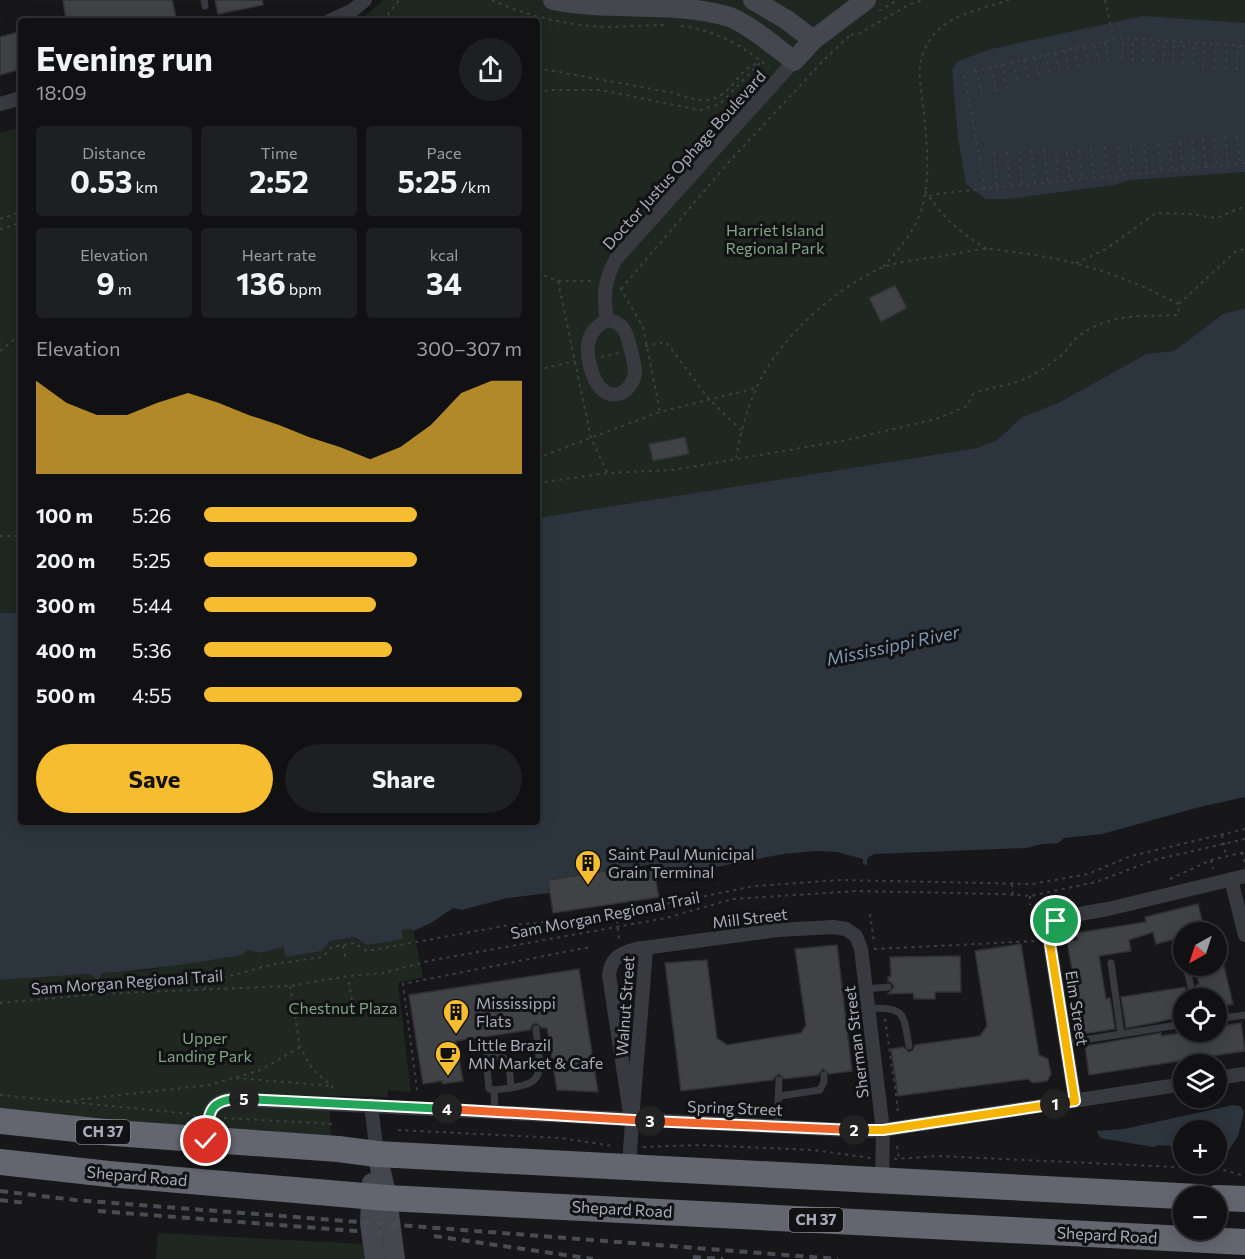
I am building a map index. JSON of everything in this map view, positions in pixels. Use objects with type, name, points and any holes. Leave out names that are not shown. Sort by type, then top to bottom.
[{"type":"highway","name":"CH 37","points":[[0,1121],[207,1130],[377,1154],[630,1157],[882,1170],[1173,1195]]},
{"type":"highway","name":"Shepard Road","points":[[0,1162],[120,1175],[379,1197],[1245,1242]]},
{"type":"highway","points":[[1227,1194],[1243,1187]]},
{"type":"street","points":[[336,18],[353,10],[365,0]]},
{"type":"street","points":[[553,0],[577,5],[688,6],[731,17],[794,61],[813,40],[866,0]]},
{"type":"street","points":[[753,0],[787,20],[813,40]]},
{"type":"street","name":"Doctor Justus Ophage Boulevard","points":[[607,320],[603,300],[610,270],[616,259],[794,61]]},
{"type":"street","points":[[0,104],[18,99]]},
{"type":"street","points":[[607,320],[622,327],[626,333],[635,373],[633,382],[618,394],[609,394],[594,380],[587,349],[594,330],[607,320]]},
{"type":"street","points":[[1238,877],[1245,935]]},
{"type":"street","name":"Elm Street","points":[[1075,1101],[1050,944],[1052,927],[1056,921],[1070,915],[1108,909],[1238,877]]},
{"type":"street","name":"Mill Street","points":[[646,948],[778,930],[833,927],[846,929],[856,936]]},
{"type":"street","name":"Sherman Street","points":[[856,936],[861,949],[883,1130],[882,1170]]},
{"type":"street","name":"Walnut Street","points":[[630,1157],[631,1120],[636,1084],[646,948],[622,952],[615,957],[610,965],[609,975],[631,1120]]},
{"type":"street","points":[[1227,1076],[1245,1074]]},
{"type":"street","name":"Spring Street","points":[[207,1130],[213,1106],[221,1100],[230,1099],[631,1120],[883,1130],[1173,1086]]},
{"type":"street","points":[[371,1105],[379,1197],[395,1259]]},
{"type":"street","points":[[375,1259],[371,1232],[379,1197]]},
{"type":"lane","points":[[1111,963],[1121,1034]]},
{"type":"lane","points":[[866,988],[888,987]]},
{"type":"lane","points":[[868,1008],[897,1010],[905,1021],[909,1046]]},
{"type":"lane","points":[[1227,1017],[1245,1015]]},
{"type":"lane","points":[[1065,1042],[1173,1026]]},
{"type":"lane","points":[[511,1088],[509,1063],[504,1058],[486,1057],[489,1089],[511,1088],[531,1084],[539,1074],[536,1029]]},
{"type":"lane","points":[[780,1096],[820,1090],[824,1082],[824,1075]]},
{"type":"lane","points":[[777,1126],[780,1096],[778,1080]]},
{"type":"lane","points":[[494,1090],[495,1112]]},
{"type":"path","points":[[386,18],[399,0]]},
{"type":"path","points":[[492,0],[529,14],[582,25],[688,27],[730,40],[761,62]]},
{"type":"path","points":[[621,289],[728,163],[823,61],[850,36],[860,33],[910,4],[924,0]]},
{"type":"path","points":[[736,458],[741,430],[756,388],[775,357],[806,322],[846,290],[883,267],[904,244],[912,231],[921,211],[927,182],[927,145],[920,65],[925,46],[939,30],[959,17],[1009,0]]},
{"type":"path","points":[[1106,0],[1114,40]]},
{"type":"path","points":[[1122,60],[1123,39]]},
{"type":"path","points":[[985,189],[964,73],[1123,39],[1245,46]]},
{"type":"path","points":[[1133,39],[1133,61]]},
{"type":"path","points":[[1143,61],[1144,40]]},
{"type":"path","points":[[1153,62],[1154,40]]},
{"type":"path","points":[[1163,63],[1164,41]]},
{"type":"path","points":[[1173,63],[1174,41]]},
{"type":"path","points":[[1183,63],[1184,41]]},
{"type":"path","points":[[1105,42],[1109,63]]},
{"type":"path","points":[[1193,64],[1194,42]]},
{"type":"path","points":[[1203,68],[1204,43]]},
{"type":"path","points":[[1095,44],[1100,65]]},
{"type":"path","points":[[1214,69],[1216,44]]},
{"type":"path","points":[[1226,69],[1227,45]]},
{"type":"path","points":[[1237,70],[1238,46]]},
{"type":"path","points":[[1084,47],[1089,67]]},
{"type":"path","points":[[1074,49],[1079,69]]},
{"type":"path","points":[[1065,51],[1070,71]]},
{"type":"path","points":[[1055,53],[1060,74]]},
{"type":"path","points":[[1044,55],[1050,76]]},
{"type":"path","points":[[1035,57],[1040,78]]},
{"type":"path","points":[[1024,59],[1029,81]]},
{"type":"path","points":[[1013,61],[1019,85]]},
{"type":"path","points":[[540,69],[674,93],[699,101],[715,98],[726,92],[748,66],[761,62]]},
{"type":"path","points":[[540,92],[600,90],[700,110],[720,104],[761,62]]},
{"type":"path","points":[[1002,64],[1007,88]]},
{"type":"path","points":[[991,66],[998,96]]},
{"type":"path","points":[[976,70],[983,98]]},
{"type":"path","points":[[1237,136],[1240,164]]},
{"type":"path","points":[[1225,137],[1228,165]]},
{"type":"path","points":[[1214,138],[1217,166]]},
{"type":"path","points":[[1203,139],[1206,167]]},
{"type":"path","points":[[1192,141],[1194,168]]},
{"type":"path","points":[[1180,142],[1183,170]]},
{"type":"path","points":[[1144,143],[1147,173]]},
{"type":"path","points":[[1169,143],[1172,171]]},
{"type":"path","points":[[1131,144],[1134,174]]},
{"type":"path","points":[[1158,144],[1161,172]]},
{"type":"path","points":[[1118,146],[1121,176]]},
{"type":"path","points":[[1105,147],[1107,177]]},
{"type":"path","points":[[1044,148],[1047,183]]},
{"type":"path","points":[[1091,148],[1094,178]]},
{"type":"path","points":[[1031,150],[1035,184]]},
{"type":"path","points":[[1078,150],[1082,179]]},
{"type":"path","points":[[1019,151],[1022,185]]},
{"type":"path","points":[[1007,152],[1010,186]]},
{"type":"path","points":[[1067,152],[1070,180]]},
{"type":"path","points":[[994,153],[997,188]]},
{"type":"path","points":[[1056,153],[1058,182]]},
{"type":"path","points":[[928,196],[943,192],[1245,163]]},
{"type":"path","points":[[925,191],[942,216],[987,249]]},
{"type":"path","points":[[1075,263],[1106,249],[1156,213],[1190,214],[1216,218],[1245,206]]},
{"type":"path","points":[[0,219],[18,214]]},
{"type":"path","points":[[0,229],[18,224]]},
{"type":"path","points":[[883,267],[987,249],[1049,257],[1103,270],[1145,286],[1179,304]]},
{"type":"path","points":[[540,483],[608,473],[673,470],[847,440],[936,419],[968,406],[973,394],[987,387],[1020,381],[1042,369],[1064,352],[1078,336],[1108,320],[1129,316],[1179,315],[1179,304],[1236,251],[1245,249]]},
{"type":"path","points":[[0,351],[18,336]]},
{"type":"path","points":[[540,457],[660,412],[756,388]]},
{"type":"path","points":[[0,536],[18,536]]},
{"type":"path","points":[[204,989],[215,980],[274,964],[323,957],[333,947],[354,943],[367,951],[509,925],[616,913],[754,886],[842,880],[1032,884],[1088,874],[1131,856],[1245,829]]},
{"type":"path","points":[[1221,834],[1226,856]]},
{"type":"path","name":"Sam Morgan Regional Trail","points":[[0,1003],[97,994],[290,987],[348,976],[384,973],[428,961],[666,918],[733,899],[856,891],[1030,896],[1096,882],[1154,860],[1245,839]]},
{"type":"path","points":[[1214,871],[1210,860],[1244,852],[1245,863]]},
{"type":"path","points":[[1012,883],[1013,896]]},
{"type":"path","points":[[1030,896],[1030,905]]},
{"type":"path","points":[[616,913],[619,942]]},
{"type":"path","points":[[871,954],[875,949],[1039,941]]},
{"type":"path","points":[[342,945],[345,961]]},
{"type":"path","points":[[417,1090],[403,984],[590,947]]},
{"type":"path","points":[[349,982],[352,1000]]},
{"type":"path","points":[[290,987],[300,1047],[313,1070],[332,1086],[334,1103]]},
{"type":"path","points":[[60,1101],[208,1085],[261,1070],[300,1047]]},
{"type":"path","points":[[233,1078],[332,1086]]},
{"type":"path","points":[[0,1095],[191,1114],[202,1119],[207,1130],[226,1118],[335,1124],[336,1131]]},
{"type":"path","points":[[398,1130],[561,1138],[613,1146],[630,1157],[699,1145],[802,1150],[882,1170],[899,1159],[950,1156],[1220,1169],[1243,1187]]},
{"type":"path","points":[[896,1138],[899,1159]]},
{"type":"green space","name":"Harriet Island Regional Park","points":[[384,0],[1245,0],[1245,308],[1223,314],[1174,351],[1146,354],[1060,402],[1022,417],[997,440],[977,448],[540,518],[540,18],[363,18]]},
{"type":"green space","points":[[18,128],[18,613],[0,613],[0,133]]},
{"type":"green space","name":"Upper Landing Park","points":[[413,929],[423,977],[398,983],[411,1092],[387,1090],[388,1097],[329,1096],[331,1141],[0,1111],[0,980],[87,974],[95,978],[102,973],[148,970],[242,955],[248,950],[260,953],[284,947],[285,956],[322,951],[330,941],[355,937],[403,939],[402,930]]},
{"type":"green space","points":[[158,1233],[364,1244],[367,1259],[156,1259]]},
{"type":"water","points":[[1143,16],[1245,23],[1245,172],[1129,180],[1114,185],[1008,199],[986,199],[966,184],[958,138],[952,69],[958,61],[991,49]]},
{"type":"water","name":"Mississippi River","points":[[1245,308],[1245,797],[1102,834],[1064,838],[1058,843],[1026,848],[875,854],[867,859],[867,865],[863,864],[863,859],[837,852],[815,851],[783,854],[701,870],[655,874],[654,864],[548,880],[549,893],[507,898],[462,910],[453,908],[431,923],[413,931],[412,929],[402,930],[403,939],[367,945],[355,937],[330,941],[322,951],[285,957],[284,947],[260,953],[248,950],[242,955],[207,961],[102,973],[98,981],[95,981],[92,975],[87,974],[0,980],[0,613],[18,613],[18,825],[540,825],[540,518],[977,448],[997,440],[1022,417],[1060,402],[1146,354],[1174,351],[1223,314]]},
{"type":"water","points":[[1227,1106],[1240,1106],[1244,1112],[1238,1136],[1229,1150],[1227,1150],[1227,1120],[1173,1120],[1173,1146],[1153,1147],[1100,1138],[1097,1131],[1124,1129]]},
{"type":"building","points":[[63,0],[172,0],[176,18],[66,18]]},
{"type":"building","points":[[215,0],[262,0],[263,5],[218,14]]},
{"type":"building","points":[[18,32],[18,70],[0,75],[0,37]]},
{"type":"building","points":[[895,285],[907,308],[881,322],[869,298]]},
{"type":"building","points":[[685,437],[689,454],[653,461],[649,444]]},
{"type":"building","name":"Saint Paul Municipal Grain Terminal","points":[[624,868],[625,874],[654,869],[659,897],[553,913],[548,880]]},
{"type":"building","points":[[1198,904],[1202,922],[1173,922],[1173,940],[1156,944],[1153,932],[1129,940],[1131,951],[1099,956],[1106,999],[1110,998],[1115,1029],[1083,1034],[1067,941],[1077,940],[1076,933],[1146,922],[1145,917]]},
{"type":"building","points":[[1021,944],[1039,1055],[1048,1059],[1051,1074],[1047,1081],[1033,1083],[1028,1079],[898,1096],[891,1049],[903,1047],[909,1052],[915,1045],[980,1036],[987,1026],[975,951]]},
{"type":"building","points":[[837,945],[852,1071],[829,1074],[823,1069],[818,1075],[784,1079],[779,1074],[773,1080],[681,1091],[665,963],[707,960],[717,1038],[727,1045],[801,1033],[806,1025],[795,949]]},
{"type":"building","points":[[960,956],[961,992],[935,992],[935,999],[914,999],[913,993],[888,994],[894,987],[888,981],[888,977],[891,976],[890,957]]},
{"type":"building","name":"Mississippi Flats","points":[[579,969],[598,1092],[557,1090],[547,1028],[542,1028],[536,1023],[530,1030],[456,1041],[463,1081],[423,1084],[409,995]]},
{"type":"building","points":[[1197,976],[1226,976],[1233,1004],[1227,1006],[1227,988],[1197,988],[1196,985],[1199,984]]},
{"type":"building","points":[[1173,989],[1173,1019],[1126,1028],[1121,997]]},
{"type":"building","points":[[1241,1023],[1245,1051],[1226,1054],[1173,1054],[1173,1062],[1089,1075],[1085,1046],[1161,1033],[1161,1036],[1173,1034],[1173,1042],[1227,1042],[1227,1025]]},
{"type":"railway","points":[[0,1191],[75,1200],[838,1259]]},
{"type":"railway","points":[[0,1200],[26,1203]]},
{"type":"railway","points":[[98,1211],[382,1233]]},
{"type":"railway","points":[[434,1236],[593,1259]]},
{"type":"railway","points":[[693,1257],[723,1259]]},
{"type":"place","name":"Saint Paul Municipal Grain Terminal","points":[[588,886]]},
{"type":"place","name":"Mississippi Flats","points":[[456,1035]]},
{"type":"place","name":"Little Brazil MN Market & Cafe","points":[[448,1077]]},
{"type":"route","points":[[206,1141],[207,1124],[213,1106],[221,1100],[230,1099],[866,1131],[1075,1101],[1050,944],[1052,927],[1056,921]]},
{"type":"park label","name":"Chestnut Plaza","points":[[343,1008]]}]
